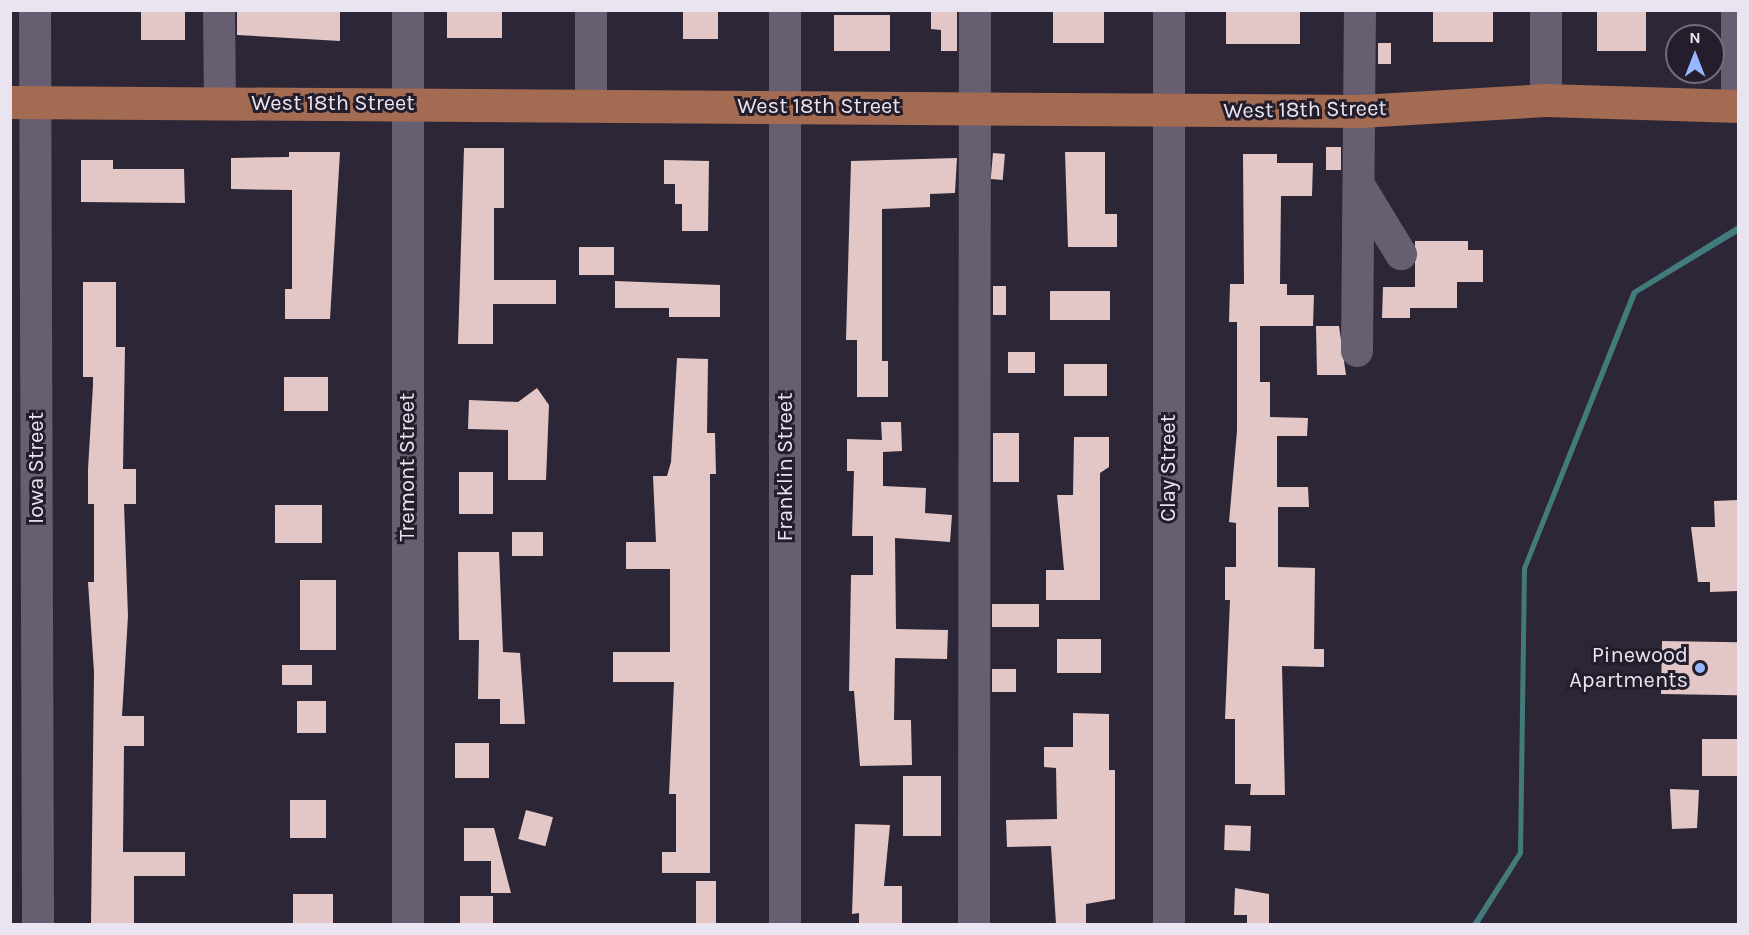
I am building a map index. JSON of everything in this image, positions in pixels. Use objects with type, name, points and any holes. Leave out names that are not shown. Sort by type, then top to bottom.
[{"type":"main road","name":"West 18th Street","points":[[23,102],[1360,111],[1546,100],[1738,97]]},
{"type":"street","name":"Iowa Street","points":[[35,10],[23,102],[38,924]]},
{"type":"street","points":[[219,10],[220,103]]},
{"type":"street","name":"Tremont Street","points":[[408,10],[408,924]]},
{"type":"street","points":[[591,10],[591,106]]},
{"type":"street","name":"Franklin Street","points":[[785,10],[785,924]]},
{"type":"street","points":[[974,924],[975,10]]},
{"type":"street","name":"Clay Street","points":[[1169,10],[1169,924]]},
{"type":"street","points":[[1357,351],[1360,10]]},
{"type":"street","points":[[1546,10],[1546,100]]},
{"type":"street","points":[[1737,10],[1738,97]]},
{"type":"street","points":[[1359,185],[1401,254]]},
{"type":"shaded area","points":[[1738,225],[1738,233],[1637,294],[1527,569],[1523,854],[1479,924],[1472,924],[1518,852],[1522,568],[1632,291]]},
{"type":"building","points":[[141,10],[185,10],[185,40],[141,40]]},
{"type":"building","points":[[237,10],[340,10],[340,41],[237,35]]},
{"type":"building","points":[[447,10],[502,10],[502,38],[447,38]]},
{"type":"building","points":[[683,10],[718,10],[718,39],[683,39]]},
{"type":"building","points":[[931,10],[957,10],[957,51],[941,51],[941,30],[931,29]]},
{"type":"building","points":[[1226,10],[1300,10],[1300,44],[1226,44]]},
{"type":"building","points":[[1433,10],[1493,10],[1493,42],[1433,42]]},
{"type":"building","points":[[1597,10],[1646,10],[1646,51],[1597,51]]},
{"type":"building","points":[[1053,12],[1104,12],[1104,43],[1053,43]]},
{"type":"building","points":[[834,15],[890,15],[890,51],[834,51]]},
{"type":"building","points":[[1378,43],[1391,43],[1391,64],[1378,64]]},
{"type":"building","points":[[1326,147],[1341,147],[1341,170],[1326,170]]},
{"type":"building","points":[[464,148],[504,148],[504,208],[494,208],[494,280],[556,280],[556,304],[493,304],[493,344],[458,344]]},
{"type":"building","points":[[289,152],[340,152],[330,319],[285,319],[285,289],[292,289],[292,190],[231,189],[231,158],[289,157]]},
{"type":"building","points":[[1065,152],[1105,152],[1105,214],[1117,214],[1117,247],[1068,247]]},
{"type":"building","points":[[993,153],[1005,154],[1003,180],[991,179]]},
{"type":"building","points":[[1243,154],[1277,154],[1277,163],[1313,163],[1312,196],[1281,196],[1280,284],[1287,284],[1287,295],[1314,295],[1313,326],[1260,326],[1260,382],[1270,382],[1270,417],[1308,418],[1307,436],[1277,436],[1277,487],[1308,487],[1309,507],[1278,507],[1278,567],[1315,568],[1314,649],[1324,649],[1324,667],[1282,666],[1285,795],[1250,795],[1251,784],[1235,784],[1235,719],[1225,719],[1230,600],[1225,600],[1225,567],[1236,567],[1236,523],[1229,522],[1237,431],[1237,322],[1229,322],[1230,284],[1244,284]]},
{"type":"building","points":[[957,158],[955,193],[930,194],[930,207],[882,209],[882,361],[888,361],[888,397],[857,397],[857,340],[846,340],[851,161]]},
{"type":"building","points":[[81,160],[113,160],[113,169],[184,169],[185,203],[81,202]]},
{"type":"building","points":[[664,160],[709,161],[708,231],[682,231],[682,204],[675,204],[675,184],[664,184]]},
{"type":"building","points":[[1415,241],[1468,241],[1468,250],[1483,250],[1483,282],[1457,282],[1457,308],[1410,308],[1410,318],[1382,318],[1383,287],[1415,287]]},
{"type":"building","points":[[579,247],[614,247],[614,275],[579,275]]},
{"type":"building","points":[[615,281],[720,285],[720,317],[669,317],[669,308],[615,308]]},
{"type":"building","points":[[83,282],[116,282],[116,347],[125,347],[123,469],[136,469],[136,504],[124,504],[128,616],[122,716],[144,716],[144,746],[124,746],[123,852],[185,852],[185,876],[134,876],[134,924],[91,924],[94,672],[88,582],[94,582],[94,504],[88,504],[88,469],[93,377],[83,377]]},
{"type":"building","points":[[993,286],[1006,286],[1006,315],[993,315]]},
{"type":"building","points":[[1050,291],[1110,291],[1110,320],[1050,320]]},
{"type":"building","points":[[1316,326],[1339,326],[1346,375],[1317,375]]},
{"type":"building","points":[[1008,352],[1035,352],[1035,373],[1008,373]]},
{"type":"building","points":[[677,358],[708,359],[707,433],[715,433],[716,474],[710,474],[710,873],[662,873],[662,852],[676,852],[676,794],[669,794],[674,682],[613,682],[613,652],[670,652],[670,569],[626,569],[626,542],[656,542],[653,476],[667,476],[671,462]]},
{"type":"building","points":[[1064,364],[1107,364],[1107,396],[1064,396]]},
{"type":"building","points":[[284,377],[328,377],[328,411],[284,411]]},
{"type":"building","points":[[537,388],[549,405],[546,480],[508,480],[508,430],[468,429],[469,400],[518,402]]},
{"type":"building","points":[[881,422],[901,422],[902,451],[883,452],[883,486],[926,488],[925,513],[952,515],[950,542],[895,538],[896,629],[948,630],[947,659],[895,658],[894,720],[911,720],[912,765],[860,766],[854,691],[849,691],[851,575],[873,575],[873,536],[852,536],[854,471],[847,471],[847,439],[882,440]]},
{"type":"building","points":[[993,433],[1019,433],[1019,482],[993,482]]},
{"type":"building","points":[[1074,437],[1109,437],[1109,467],[1100,473],[1100,600],[1046,600],[1046,570],[1064,570],[1057,495],[1073,495]]},
{"type":"building","points":[[459,472],[493,472],[493,514],[459,514]]},
{"type":"building","points":[[1738,500],[1738,591],[1710,592],[1710,582],[1698,582],[1691,527],[1715,527],[1714,501]]},
{"type":"building","points":[[275,505],[322,505],[322,543],[275,543]]},
{"type":"building","points":[[512,532],[543,532],[543,556],[512,556]]},
{"type":"building","points":[[458,552],[499,552],[503,652],[520,653],[525,724],[500,724],[500,699],[478,699],[479,640],[459,640]]},
{"type":"building","points":[[300,580],[336,580],[336,650],[300,650]]},
{"type":"building","points":[[992,604],[1039,604],[1039,627],[992,627]]},
{"type":"building","points":[[1057,639],[1101,639],[1101,673],[1057,673]]},
{"type":"building","name":"Pinewood Apartments","points":[[1662,641],[1738,642],[1737,695],[1661,694]]},
{"type":"building","points":[[282,665],[312,665],[312,685],[282,685]]},
{"type":"building","points":[[992,669],[1016,669],[1016,692],[992,692]]},
{"type":"building","points":[[297,701],[326,701],[326,733],[297,733]]},
{"type":"building","points":[[1073,713],[1109,714],[1109,770],[1115,770],[1115,899],[1086,904],[1086,924],[1056,924],[1051,846],[1007,847],[1006,820],[1057,819],[1056,768],[1044,767],[1044,747],[1073,747]]},
{"type":"building","points":[[1702,739],[1738,739],[1738,776],[1702,776]]},
{"type":"building","points":[[455,743],[489,743],[489,778],[455,778]]},
{"type":"building","points":[[903,776],[941,776],[941,836],[903,836]]},
{"type":"building","points":[[1670,789],[1699,790],[1697,828],[1672,829]]},
{"type":"building","points":[[290,800],[326,800],[326,838],[290,838]]},
{"type":"building","points":[[526,810],[553,817],[545,846],[518,839]]},
{"type":"building","points":[[855,824],[890,825],[884,886],[902,886],[902,924],[859,924],[859,913],[852,914]]},
{"type":"building","points":[[1225,825],[1251,826],[1250,851],[1224,850]]},
{"type":"building","points":[[464,828],[494,828],[511,893],[491,893],[491,861],[464,861]]},
{"type":"building","points":[[696,881],[716,881],[716,924],[696,924]]},
{"type":"building","points":[[1235,888],[1269,894],[1269,924],[1247,924],[1247,915],[1234,915]]},
{"type":"building","points":[[293,894],[333,894],[333,923],[293,923]]},
{"type":"building","points":[[460,896],[493,896],[493,924],[460,924]]},
{"type":"place","name":"Pinewood Apartments","points":[[1700,668]]}]
